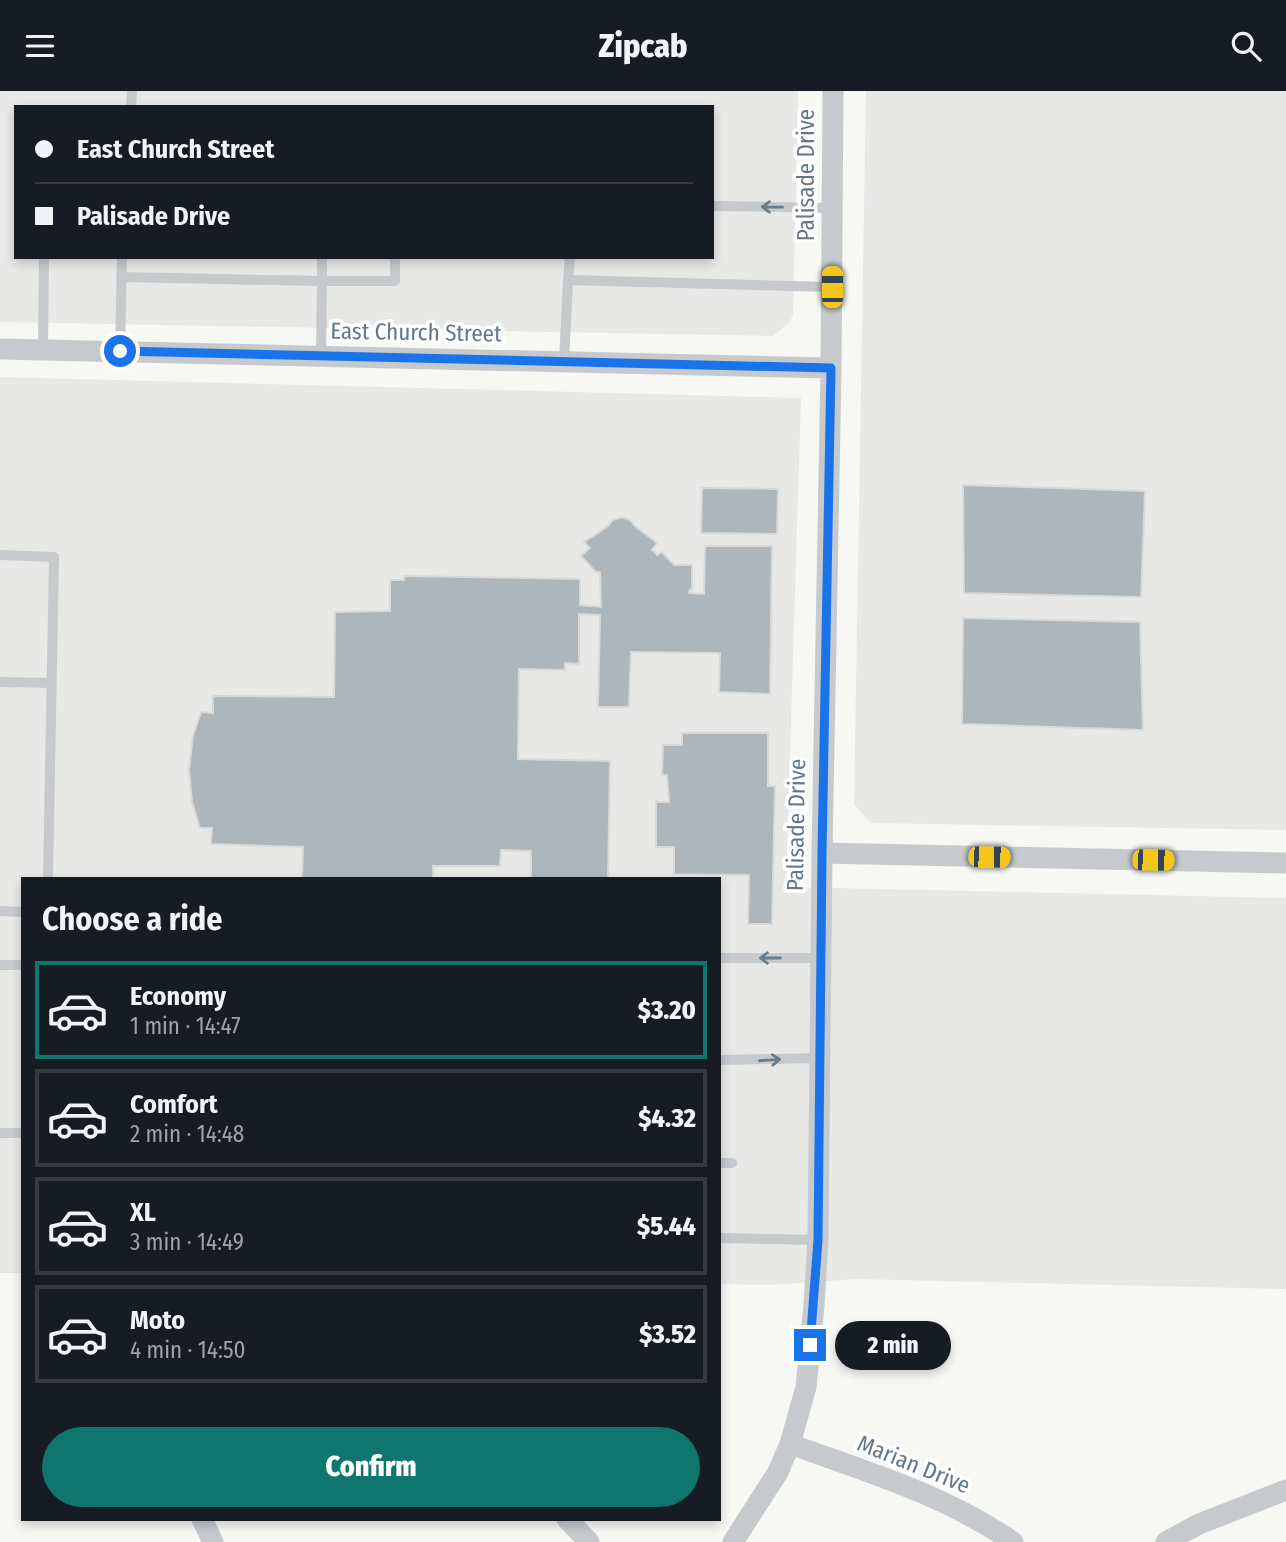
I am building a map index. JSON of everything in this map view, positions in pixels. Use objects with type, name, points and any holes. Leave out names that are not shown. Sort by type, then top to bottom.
[{"type":"street","name":"Palisade Drive","points":[[733,1542],[778,1472],[790,1444],[806,1387],[818,1240],[833,91]]},
{"type":"street","name":"East Church Street","points":[[0,349],[831,368]]},
{"type":"street","points":[[822,853],[1286,863]]},
{"type":"street","name":"Marian Drive","points":[[790,1444],[926,1493],[982,1521],[1013,1542]]},
{"type":"street","points":[[1166,1542],[1199,1524],[1286,1490]]},
{"type":"street","points":[[203,1521],[213,1542]]},
{"type":"street","points":[[569,1521],[589,1542]]},
{"type":"lane","points":[[714,207],[832,208]]},
{"type":"lane","points":[[43,349],[44,259]]},
{"type":"lane","points":[[120,351],[122,259]]},
{"type":"lane","points":[[321,356],[322,259]]},
{"type":"lane","points":[[121,277],[395,281],[395,259]]},
{"type":"lane","points":[[564,362],[570,259]]},
{"type":"lane","points":[[568,280],[832,287]]},
{"type":"lane","points":[[0,555],[54,557],[48,877]]},
{"type":"lane","points":[[0,682],[52,683]]},
{"type":"lane","points":[[0,911],[21,912]]},
{"type":"lane","points":[[721,958],[822,958]]},
{"type":"lane","points":[[0,965],[21,965]]},
{"type":"lane","points":[[721,1060],[745,1062],[820,1058]]},
{"type":"lane","points":[[0,1133],[21,1133]]},
{"type":"lane","points":[[721,1163],[732,1163]]},
{"type":"lane","points":[[721,1238],[818,1240]]},
{"type":"shaded area","points":[[0,91],[798,91],[793,315],[789,323],[773,336],[0,322]]},
{"type":"shaded area","points":[[866,91],[1286,91],[1286,830],[871,823],[854,805]]},
{"type":"shaded area","points":[[0,377],[801,398],[786,887],[1286,898],[1286,1289],[856,1279],[770,1285],[721,1284],[721,877],[21,877],[21,1273],[0,1273]]},
{"type":"building","points":[[963,485],[1145,491],[1141,597],[964,593]]},
{"type":"building","points":[[702,488],[778,489],[777,534],[701,533]]},
{"type":"building","points":[[622,517],[630,520],[657,543],[652,550],[657,555],[662,552],[674,565],[692,565],[692,589],[689,593],[704,594],[705,546],[772,546],[770,694],[719,692],[720,653],[631,652],[629,707],[598,707],[600,615],[579,614],[579,664],[565,663],[565,670],[519,669],[518,759],[610,761],[608,877],[531,877],[531,851],[501,850],[500,866],[433,866],[433,877],[302,877],[303,847],[211,844],[212,828],[200,828],[192,802],[189,770],[193,736],[201,712],[213,713],[213,696],[334,697],[335,612],[390,611],[390,580],[404,580],[404,576],[580,579],[580,605],[601,607],[600,572],[596,572],[581,556],[590,548],[584,542],[613,520]]},
{"type":"building","points":[[963,618],[1140,622],[1143,730],[962,724]]},
{"type":"building","points":[[682,733],[768,733],[768,786],[775,786],[772,924],[748,924],[749,875],[674,874],[674,847],[656,847],[656,802],[669,802],[667,775],[662,775],[663,745],[682,745]]},
{"type":"route","points":[[120,351],[831,368],[818,1240],[810,1345]]}]
